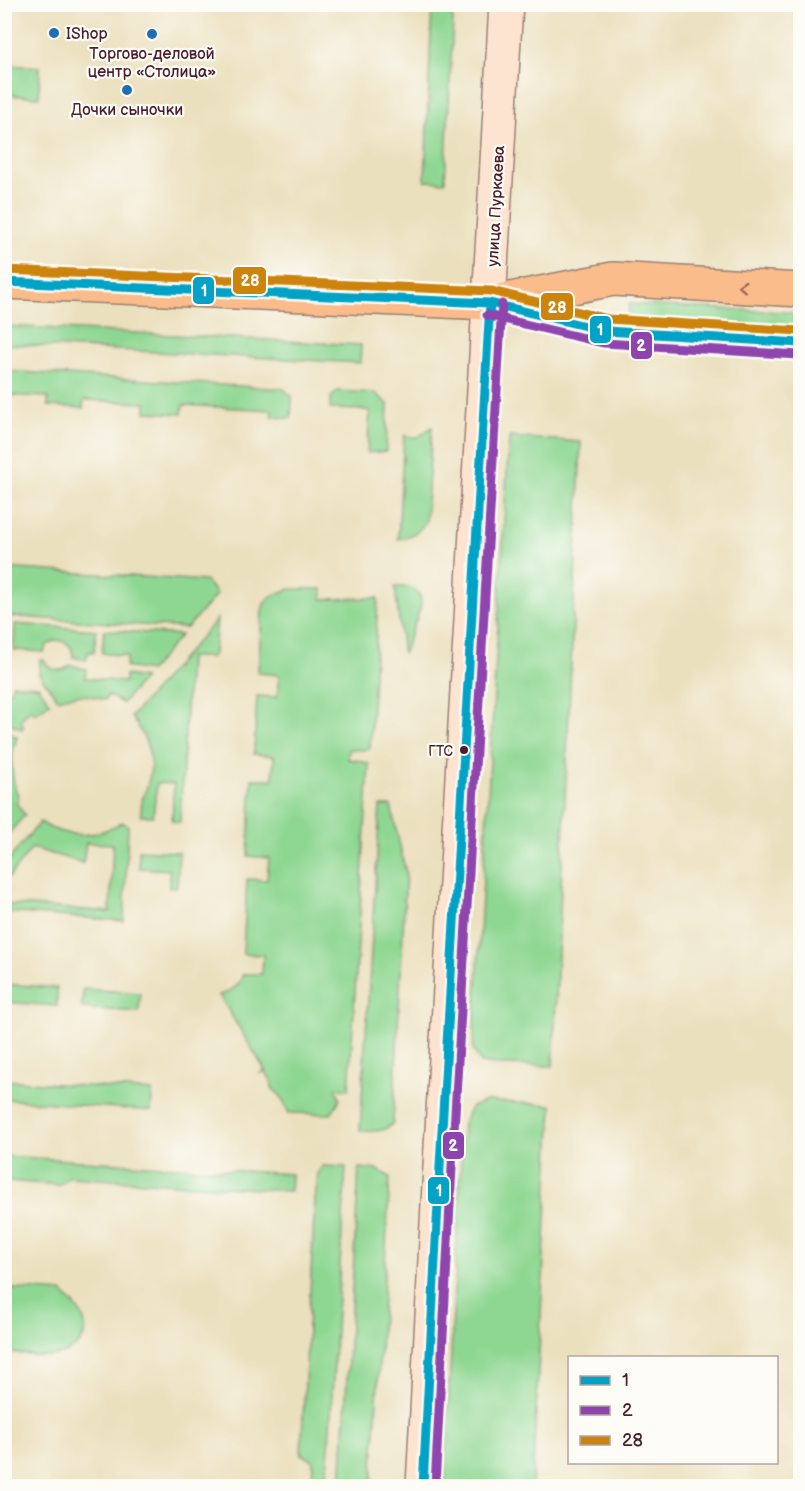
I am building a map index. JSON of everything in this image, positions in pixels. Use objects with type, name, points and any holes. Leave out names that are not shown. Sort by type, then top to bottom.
[{"type":"main road","name":"улица Пуркаева","points":[[423,1486],[506,4]]},
{"type":"main road","points":[[490,303],[614,279],[801,290]]},
{"type":"main road","points":[[4,282],[490,303],[606,331],[801,343]]},
{"type":"green space","points":[[432,5],[445,5],[453,19],[445,182],[425,181]]},
{"type":"green space","points":[[5,65],[40,67],[39,97],[5,95]]},
{"type":"green space","points":[[629,304],[800,313],[800,328],[628,318]]},
{"type":"green space","points":[[4,326],[361,345],[360,363],[5,344]]},
{"type":"green space","points":[[5,371],[284,389],[292,397],[291,418],[272,417],[272,410],[183,405],[182,414],[146,412],[146,403],[84,400],[83,408],[48,406],[48,397],[5,395]]},
{"type":"green space","points":[[338,391],[375,393],[388,404],[386,451],[367,453],[370,412],[330,409],[331,397]]},
{"type":"green space","points":[[432,427],[426,520],[415,533],[398,539],[404,436],[418,437]]},
{"type":"green space","points":[[509,437],[581,442],[553,1066],[481,1063],[473,1050]]},
{"type":"green space","points":[[4,568],[206,581],[217,594],[187,628],[5,616]]},
{"type":"green space","points":[[395,587],[415,590],[421,602],[403,654]]},
{"type":"green space","points":[[291,589],[322,589],[322,599],[378,598],[370,748],[349,749],[348,759],[369,764],[349,1089],[336,1088],[340,1099],[331,1114],[289,1113],[280,1095],[272,1088],[271,1080],[265,1071],[259,1074],[265,1070],[219,995],[234,988],[240,982],[243,974],[262,974],[263,955],[243,954],[247,879],[267,880],[269,858],[248,856],[252,779],[273,779],[274,756],[254,754],[257,696],[277,697],[279,675],[258,673],[262,612],[268,599]]},
{"type":"green space","points":[[217,619],[212,657],[189,657],[180,822],[172,821],[174,784],[157,783],[153,816],[141,816],[151,762],[148,746],[131,717]]},
{"type":"green space","points":[[15,624],[96,630],[94,652],[88,652],[86,660],[73,657],[69,645],[56,640],[47,645],[44,652],[14,650]]},
{"type":"green space","points":[[104,630],[181,635],[150,671],[126,667],[127,656],[102,653]]},
{"type":"green space","points":[[40,660],[44,660],[49,667],[56,670],[67,668],[70,665],[86,669],[85,678],[125,682],[125,675],[144,678],[122,703],[108,695],[105,700],[82,695],[58,699],[39,674]]},
{"type":"green space","points":[[12,684],[38,686],[50,703],[35,713],[30,709],[20,721],[24,725],[22,729],[5,721],[5,691],[11,691]]},
{"type":"green space","points":[[5,731],[17,737],[12,760],[13,775],[19,798],[16,803],[25,815],[5,838]]},
{"type":"green space","points":[[380,806],[391,806],[406,873],[393,1123],[382,1130],[360,1131]]},
{"type":"green space","points":[[40,822],[60,832],[81,835],[102,832],[122,822],[128,826],[124,921],[5,912],[5,904],[110,912],[113,844],[86,843],[83,863],[32,848],[5,882],[5,864]]},
{"type":"green space","points":[[139,850],[179,852],[177,887],[169,887],[170,870],[139,868]]},
{"type":"green space","points":[[5,984],[57,988],[57,1006],[5,1002]]},
{"type":"green space","points":[[83,989],[140,993],[139,1012],[82,1008]]},
{"type":"green space","points":[[4,1080],[152,1091],[151,1111],[5,1099]]},
{"type":"green space","points":[[486,1101],[552,1105],[532,1486],[444,1486],[463,1124],[471,1107]]},
{"type":"green space","points":[[4,1156],[291,1174],[290,1191],[68,1177],[59,1185],[5,1181]]},
{"type":"green space","points":[[322,1166],[346,1167],[327,1486],[303,1486],[312,1482],[313,1460],[301,1454],[315,1200],[318,1174]]},
{"type":"green space","points":[[359,1168],[378,1170],[390,1177],[372,1486],[341,1486]]},
{"type":"green space","points":[[5,1288],[62,1292],[77,1307],[83,1318],[85,1333],[82,1339],[73,1349],[59,1355],[5,1352]]},
{"type":"transit line","name":"28","points":[[5,270],[491,291],[608,319],[800,331]]},
{"type":"transit line","name":"1","points":[[4,282],[490,303],[606,331],[800,343]]},
{"type":"transit line","name":"1","points":[[423,1486],[490,303]]},
{"type":"transit line","name":"2","points":[[435,1486],[502,304]]},
{"type":"transit line","name":"2","points":[[487,315],[604,343],[799,355]]},
{"type":"place","name":"IShop","points":[[54,33]]},
{"type":"place","name":"Торгово-деловой центр «Столица»","points":[[152,34]]},
{"type":"place","name":"Дочки сыночки","points":[[127,90]]},
{"type":"place","name":"ГТС","points":[[464,750]]}]
